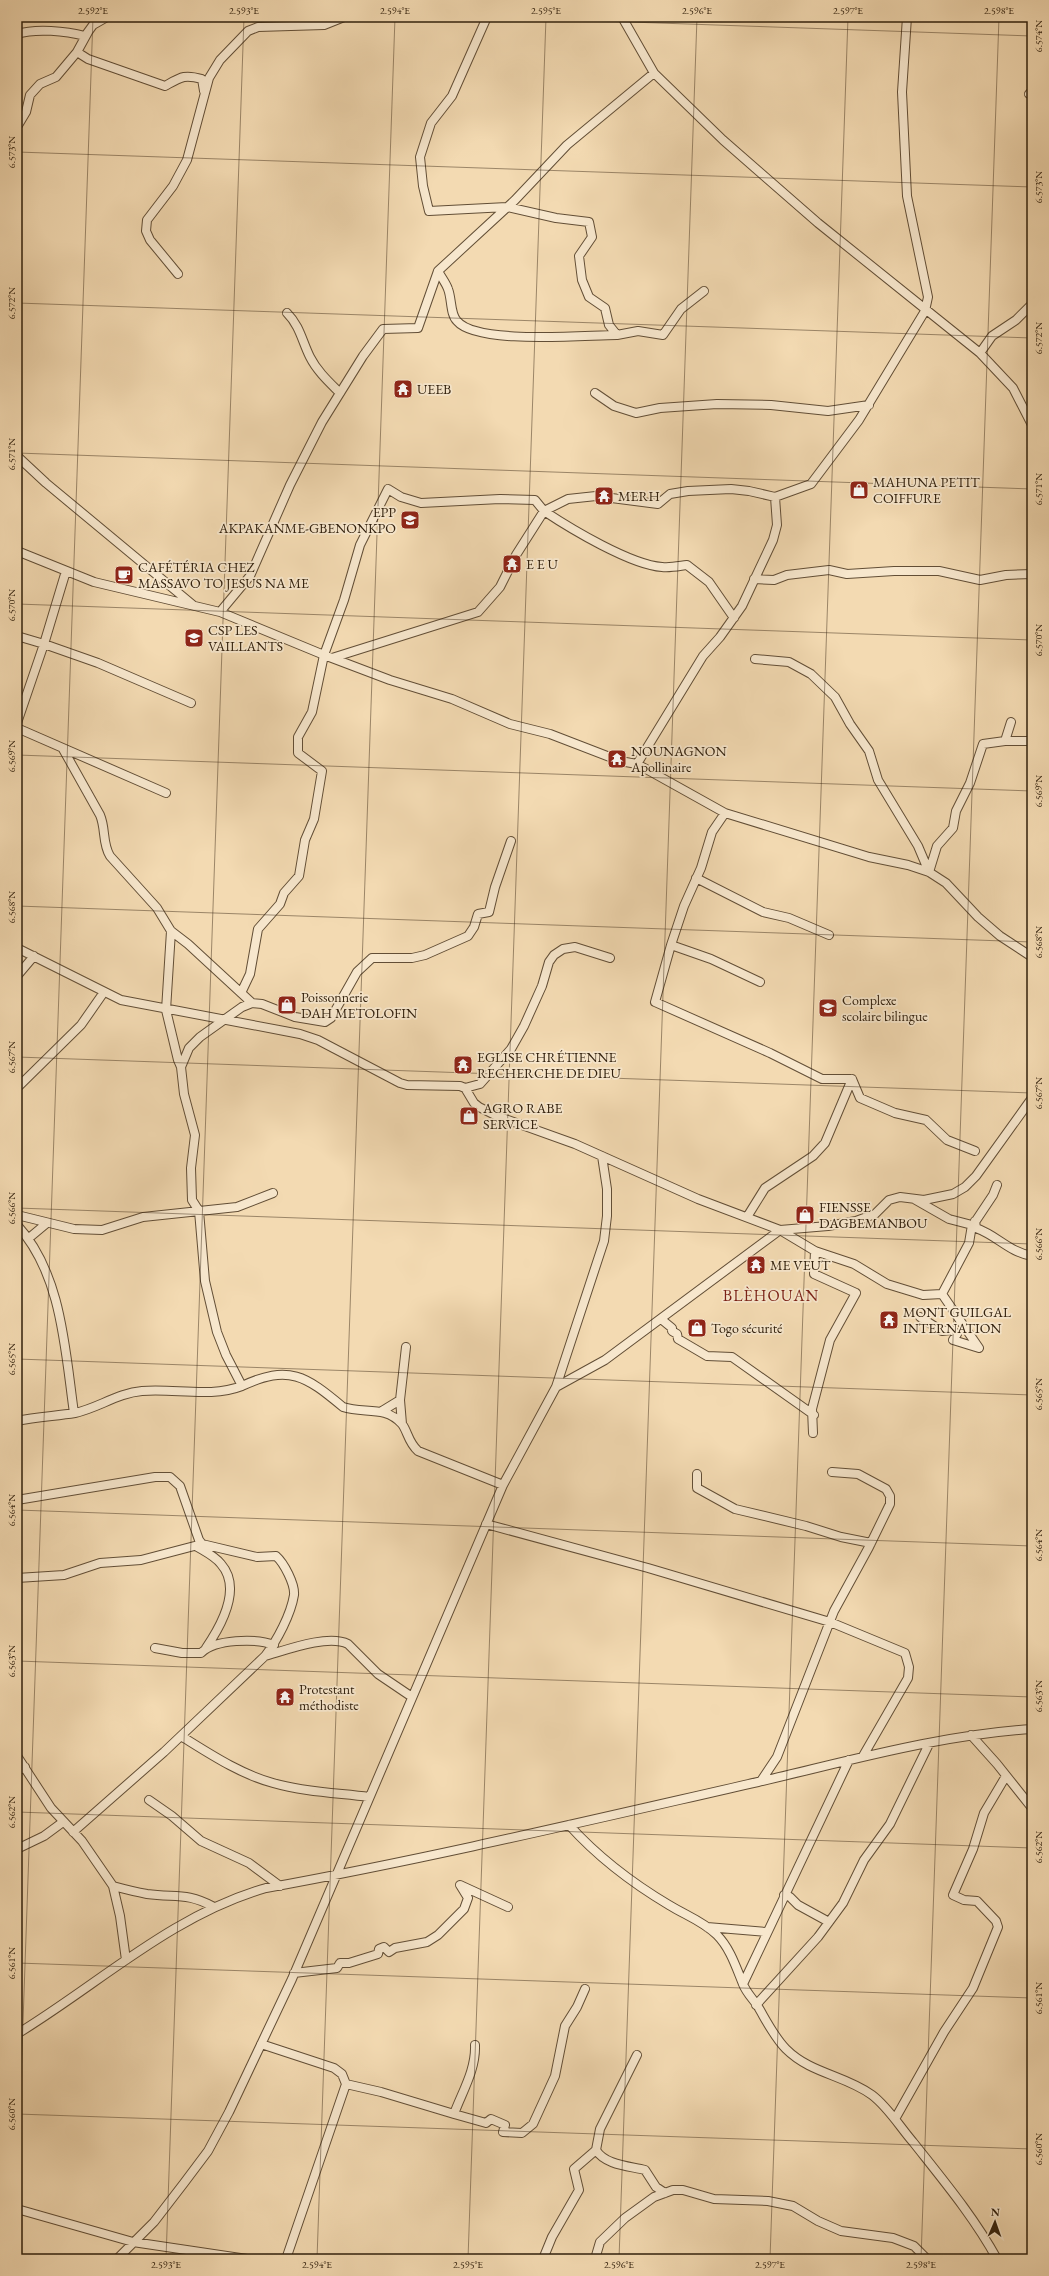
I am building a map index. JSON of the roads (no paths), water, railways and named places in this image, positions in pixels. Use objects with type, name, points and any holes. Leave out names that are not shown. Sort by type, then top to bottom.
[{"type":"street","points":[[17,127],[26,112],[30,95],[40,84],[56,76],[76,52],[93,25],[107,17]]},
{"type":"street","points":[[178,274],[150,240],[146,231],[147,220],[174,186],[187,160],[209,78],[220,60],[248,31],[258,27],[324,25],[344,17]]},
{"type":"street","points":[[487,17],[452,96],[431,123],[420,157],[423,186],[429,211],[507,207],[556,218],[589,222],[592,237],[579,256],[582,280],[589,297],[605,308],[609,325],[617,335]]},
{"type":"street","points":[[622,17],[654,72],[735,150],[818,223],[925,310],[946,324],[980,353],[1013,388],[1032,425]]},
{"type":"street","points":[[332,658],[478,612],[500,587],[516,555],[544,511],[568,499],[596,496],[658,504],[670,494],[731,489],[750,490],[775,497],[811,484],[869,405],[925,310],[928,297],[906,196],[902,92],[907,17]]},
{"type":"street","points":[[17,34],[40,32],[75,33],[85,36],[88,32]]},
{"type":"street","points":[[76,52],[88,59],[165,86],[179,76],[192,76],[202,79],[205,96]]},
{"type":"street","points":[[220,612],[250,576],[290,485],[322,422],[383,329],[418,328],[438,271],[507,207],[567,145],[654,72]]},
{"type":"street","points":[[438,271],[448,290],[455,320],[464,328],[478,333],[508,336],[617,335],[638,331],[663,335],[681,309],[704,291]]},
{"type":"street","points":[[980,353],[992,336],[1016,320],[1032,304]]},
{"type":"street","points":[[287,314],[297,323],[314,364],[322,376],[340,393]]},
{"type":"street","points":[[595,393],[614,406],[636,413],[660,408],[717,404],[771,405],[828,411],[869,405]]},
{"type":"street","points":[[17,456],[46,483],[193,606]]},
{"type":"street","points":[[241,993],[250,974],[258,929],[280,904],[284,893],[299,876],[305,840],[314,819],[322,771],[298,753],[298,737],[312,712],[324,655],[344,600],[360,545],[388,489],[401,497],[422,503],[500,499],[535,500],[544,511],[569,527],[630,558],[662,568],[687,565],[709,582],[734,618]]},
{"type":"street","points":[[637,764],[703,656],[720,637],[742,606],[773,540],[777,525],[775,497]]},
{"type":"street","points":[[17,550],[94,582],[220,612],[324,655],[390,680],[452,699],[510,724],[550,734],[620,762],[637,764],[725,813],[869,857],[908,865],[929,872],[946,883],[978,917],[1000,936],[1032,957]]},
{"type":"street","points":[[17,723],[44,644],[66,570]]},
{"type":"street","points":[[754,579],[774,580],[787,575],[829,570],[847,574],[938,571],[980,580],[1006,575],[1032,574]]},
{"type":"street","points":[[17,636],[98,663],[191,703]]},
{"type":"street","points":[[755,659],[789,662],[811,674],[835,697],[850,724],[869,751],[878,780],[918,846],[929,872]]},
{"type":"street","points":[[1005,741],[1011,722]]},
{"type":"street","points":[[17,728],[166,793]]},
{"type":"street","points":[[929,872],[937,846],[953,828],[956,811],[970,783],[983,744],[1005,741],[1032,741]]},
{"type":"street","points":[[63,749],[105,826],[105,848],[110,856],[157,908],[171,932],[188,944],[252,1003]]},
{"type":"street","points":[[725,813],[712,832],[696,878],[684,906],[655,1002],[758,1047],[822,1079],[852,1079]]},
{"type":"street","points":[[181,1067],[189,1048],[222,1020],[252,1003],[262,1004],[295,1017],[325,1022],[331,1018],[357,972],[372,958],[412,958],[468,936],[474,926],[478,914],[489,912],[495,887],[511,841]]},
{"type":"street","points":[[696,878],[763,912],[789,918],[829,935]]},
{"type":"street","points":[[171,932],[166,1010],[181,1067],[186,1099],[195,1135],[191,1168],[192,1200],[198,1211],[205,1281],[217,1332],[226,1355],[242,1386]]},
{"type":"street","points":[[671,945],[711,959],[760,982]]},
{"type":"street","points":[[17,948],[121,1000],[166,1010],[300,1034],[318,1040],[400,1083],[408,1085],[454,1085],[465,1088],[480,1084],[511,1049],[524,1026],[542,986],[548,962],[554,955],[564,949],[575,947],[610,958]]},
{"type":"street","points":[[17,976],[34,956]]},
{"type":"street","points":[[17,1088],[81,1025],[104,992]]},
{"type":"street","points":[[852,1079],[860,1098],[895,1112],[926,1120],[947,1140],[975,1151]]},
{"type":"street","points":[[747,1217],[765,1188],[813,1156],[825,1143],[852,1079]]},
{"type":"street","points":[[465,1088],[474,1103],[485,1110],[602,1156],[698,1198],[780,1230],[815,1251],[854,1264],[887,1284],[923,1295],[942,1294]]},
{"type":"street","points":[[556,1387],[605,1360],[780,1230],[828,1226],[856,1221],[875,1214],[889,1200],[900,1196],[924,1200],[940,1198],[965,1187],[976,1176],[1032,1098]]},
{"type":"street","points":[[117,2259],[154,2222],[208,2151],[229,2112],[294,1973],[503,1485],[556,1387],[604,1241],[607,1216],[607,1189],[602,1156]]},
{"type":"street","points":[[942,1294],[969,1243],[974,1223],[997,1185]]},
{"type":"street","points":[[17,1215],[74,1229],[102,1230],[143,1217],[183,1211],[237,1207],[273,1193]]},
{"type":"street","points":[[914,1199],[949,1219],[974,1223]]},
{"type":"street","points":[[183,1211],[192,1200]]},
{"type":"street","points":[[29,1238],[47,1223]]},
{"type":"street","points":[[974,1223],[976,1228],[998,1238],[1020,1254],[1032,1256]]},
{"type":"street","points":[[17,1225],[29,1238],[48,1279],[62,1326],[74,1413]]},
{"type":"street","points":[[813,1434],[814,1415],[812,1409],[830,1340],[856,1292],[814,1274],[815,1251]]},
{"type":"street","points":[[920,1317],[942,1331],[950,1330],[957,1334],[953,1340],[979,1348],[942,1294]]},
{"type":"street","points":[[661,1319],[672,1328],[672,1331],[676,1334],[678,1339],[707,1356],[732,1357],[814,1415]]},
{"type":"street","points":[[406,1347],[400,1400],[402,1424],[412,1446],[418,1451],[503,1485]]},
{"type":"street","points":[[17,1421],[74,1413],[126,1394],[141,1391],[172,1392],[228,1390],[273,1376],[298,1376],[308,1380],[343,1406],[350,1409],[382,1411],[402,1424]]},
{"type":"street","points":[[382,1411],[400,1400]]},
{"type":"street","points":[[761,1781],[777,1757],[830,1622],[890,1504],[890,1496],[886,1489],[858,1474],[832,1472]]},
{"type":"street","points":[[697,1474],[697,1488],[735,1509],[806,1526],[841,1537],[871,1543]]},
{"type":"street","points":[[17,1500],[155,1477],[170,1477],[176,1480],[180,1486],[199,1540],[199,1545],[222,1564],[229,1579],[230,1594],[216,1633],[201,1653],[182,1653],[156,1648]]},
{"type":"street","points":[[486,1524],[648,1568],[830,1622],[905,1653],[909,1667],[905,1684],[864,1756]]},
{"type":"street","points":[[17,1578],[64,1575],[100,1564],[142,1560],[199,1545],[246,1555],[276,1556],[285,1568],[294,1594],[274,1645],[264,1656],[181,1736],[73,1832]]},
{"type":"street","points":[[206,1648],[235,1641],[262,1640],[274,1645]]},
{"type":"street","points":[[264,1656],[329,1640],[342,1641],[348,1644],[378,1674],[412,1697]]},
{"type":"street","points":[[17,2034],[51,2014],[146,1946],[214,1907],[237,1897],[280,1886],[336,1876],[569,1825],[864,1756],[971,1735],[1032,1729]]},
{"type":"street","points":[[971,1735],[1032,1808]]},
{"type":"street","points":[[181,1736],[226,1763],[272,1783],[291,1788],[370,1797]]},
{"type":"street","points":[[756,2005],[774,1988],[843,1903],[864,1860],[890,1824],[929,1744]]},
{"type":"street","points":[[17,1756],[21,1769],[63,1822],[82,1841],[113,1886],[120,1916],[126,1960]]},
{"type":"street","points":[[743,1984],[766,1932],[849,1760]]},
{"type":"street","points":[[895,2119],[944,2032],[973,1988],[998,1927],[996,1921],[977,1902],[964,1900],[953,1895],[973,1849],[984,1813],[1006,1776]]},
{"type":"street","points":[[149,1800],[172,1816],[201,1840],[249,1864],[280,1886]]},
{"type":"street","points":[[17,1848],[44,1836],[63,1822]]},
{"type":"street","points":[[569,1825],[591,1849],[635,1883],[717,1935],[727,1950],[743,1984],[776,2037],[797,2058],[810,2067],[853,2084],[872,2095],[895,2119],[954,2194],[983,2233],[997,2259]]},
{"type":"street","points":[[294,1973],[337,1968],[340,1963],[350,1964],[378,1954],[379,1949],[384,1947],[389,1952],[395,1948],[427,1942],[438,1935],[464,1909],[468,1898],[460,1885],[508,1907]]},
{"type":"street","points":[[113,1886],[148,1894],[183,1895],[199,1899],[214,1907]]},
{"type":"street","points":[[784,1895],[790,1897],[798,1905],[829,1922]]},
{"type":"street","points":[[706,1927],[766,1932]]},
{"type":"street","points":[[346,2084],[381,2092],[486,2123],[491,2119],[499,2121],[505,2125],[503,2132],[522,2133],[533,2124],[555,2076],[565,2026],[577,2007],[584,1989]]},
{"type":"street","points":[[261,2044],[334,2068],[342,2074],[346,2084],[286,2259]]},
{"type":"street","points":[[454,2114],[476,2057],[475,2045]]},
{"type":"street","points":[[543,2259],[552,2236],[579,2190],[574,2169],[596,2150],[600,2129],[637,2055]]},
{"type":"street","points":[[596,2150],[600,2157],[645,2170],[656,2187],[665,2193]]},
{"type":"street","points":[[595,2259],[600,2242],[625,2218],[654,2197],[673,2190],[683,2190],[714,2199],[768,2201],[793,2206],[818,2221],[842,2231],[893,2238],[914,2246],[927,2259]]},
{"type":"street","points":[[17,2209],[133,2242],[247,2259]]},
{"type":"place","name":"UEEB","points":[[403,389]]},
{"type":"place","name":"MAHUNA PETIT COIFFURE","points":[[859,490]]},
{"type":"place","name":"MERH","points":[[604,496]]},
{"type":"place","name":"EPP AKPAKANME-GBENONKPO","points":[[410,520]]},
{"type":"place","name":"E E U","points":[[512,564]]},
{"type":"place","name":"CAFÉTÉRIA CHEZ MASSAVO TO JESUS NA ME","points":[[124,575]]},
{"type":"place","name":"CSP LES VAILLANTS","points":[[194,638]]},
{"type":"place","name":"NOUNAGNON Apollinaire","points":[[617,759]]},
{"type":"place","name":"Poissonnerie DAH METOLOFIN","points":[[287,1005]]},
{"type":"place","name":"Complexe scolaire bilingue","points":[[828,1008]]},
{"type":"place","name":"EGLISE CHRÉTIENNE RECHERCHE DE DIEU","points":[[463,1065]]},
{"type":"place","name":"AGRO RABE SERVICE","points":[[469,1116]]},
{"type":"place","name":"FIENSSE DAGBEMANBOU","points":[[805,1215]]},
{"type":"place","name":"ME VEUT","points":[[756,1265]]},
{"type":"place","name":"MONT GUILGAL INTERNATION","points":[[889,1320]]},
{"type":"place","name":"Togo sécurité","points":[[697,1328]]},
{"type":"place","name":"Protestant méthodiste","points":[[285,1697]]},
{"type":"district","name":"BLÈHOUAN","points":[[771,1295]]}]
